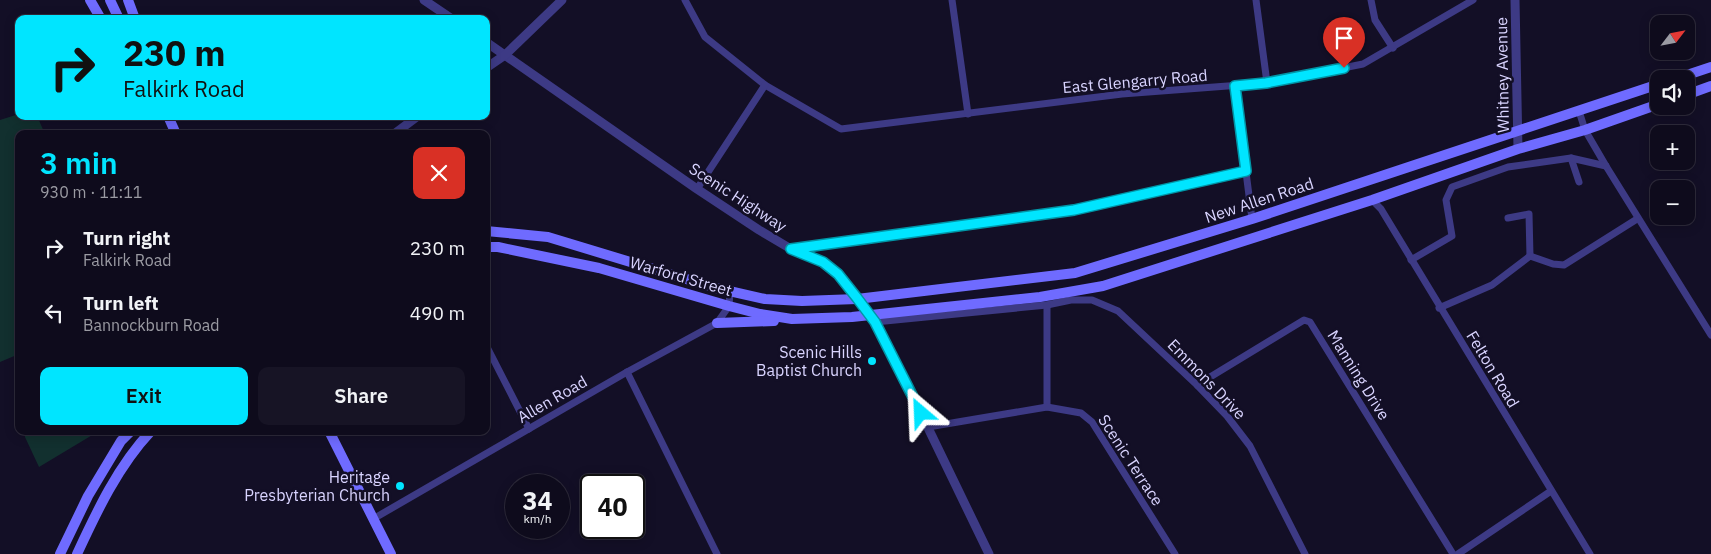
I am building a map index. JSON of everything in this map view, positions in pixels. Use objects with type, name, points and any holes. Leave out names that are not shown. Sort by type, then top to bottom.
[{"type":"main road","points":[[90,0],[99,15]]},
{"type":"main road","points":[[110,0],[117,15]]},
{"type":"main road","points":[[128,0],[134,15]]},
{"type":"main road","points":[[1695,72],[1711,66]]},
{"type":"main road","points":[[1695,91],[1711,86]]},
{"type":"main road","name":"New Allen Road","points":[[857,298],[1075,273],[1252,219],[1650,87]]},
{"type":"main road","name":"New Allen Road","points":[[872,318],[1040,297],[1103,286],[1372,200],[1518,149],[1585,130],[1650,107]]},
{"type":"main road","name":"Warford Street","points":[[490,231],[548,237],[730,292],[765,299],[802,301],[857,298]]},
{"type":"main road","name":"Warford Street","points":[[490,246],[599,268],[760,314],[792,320],[872,318]]},
{"type":"main road","points":[[717,323],[792,320]]},
{"type":"main road","points":[[60,554],[88,496],[121,441],[127,435]]},
{"type":"main road","points":[[77,554],[112,483],[147,435]]},
{"type":"main road","points":[[331,435],[391,554]]},
{"type":"street","points":[[424,0],[446,15]]},
{"type":"street","points":[[490,65],[562,0]]},
{"type":"street","points":[[685,0],[705,37],[765,85],[697,189]]},
{"type":"street","points":[[952,0],[968,114]]},
{"type":"street","points":[[1256,0],[1266,83]]},
{"type":"street","points":[[1371,0],[1375,20],[1393,48]]},
{"type":"street","name":"East Glengarry Road","points":[[765,85],[841,129],[1122,94],[1266,83],[1363,64],[1473,0]]},
{"type":"street","name":"Whitney Avenue","points":[[1515,0],[1518,149]]},
{"type":"street","name":"Scenic Highway","points":[[490,45],[697,189],[791,249],[823,262],[838,274],[872,318],[902,374],[989,554]]},
{"type":"street","points":[[1235,86],[1252,219]]},
{"type":"street","points":[[1579,111],[1585,130],[1606,166],[1711,336]]},
{"type":"street","points":[[399,130],[413,120]]},
{"type":"street","points":[[1412,260],[1452,236],[1446,200],[1452,187],[1508,167],[1571,158],[1606,166]]},
{"type":"street","points":[[1571,158],[1579,182]]},
{"type":"street","points":[[791,249],[1074,210],[1246,171]]},
{"type":"street","name":"Felton Road","points":[[1372,200],[1381,209],[1590,554]]},
{"type":"street","points":[[1508,218],[1530,214],[1530,256]]},
{"type":"street","points":[[1530,256],[1553,264],[1564,265],[1638,219]]},
{"type":"street","points":[[1440,308],[1492,285],[1530,256]]},
{"type":"street","name":"Allen Road","points":[[373,519],[627,372],[717,323],[728,306],[730,292]]},
{"type":"street","name":"Emmons Drive","points":[[1047,306],[1071,300],[1092,300],[1118,310],[1196,385],[1227,416],[1250,446],[1304,554]]},
{"type":"street","points":[[872,318],[1047,306],[1047,407]]},
{"type":"street","name":"Manning Drive","points":[[1196,385],[1304,320],[1310,322],[1453,554]]},
{"type":"street","points":[[490,353],[529,429]]},
{"type":"street","points":[[627,372],[717,554]]},
{"type":"street","name":"Scenic Terrace","points":[[928,427],[1047,407],[1081,414],[1092,422],[1175,554]]},
{"type":"street","points":[[1458,554],[1551,491]]},
{"type":"green space","points":[[15,115],[15,120],[39,120],[43,130],[15,130],[15,356],[0,362],[0,120]]},
{"type":"green space","points":[[25,435],[92,435],[39,467]]},
{"type":"place","name":"Scenic Hills Baptist Church","points":[[872,361]]},
{"type":"place","name":"Heritage Presbyterian Church","points":[[400,486]]},
{"type":"route","points":[[921,413],[875,322],[838,274],[823,262],[791,249],[1074,210],[1246,171],[1235,86],[1266,83],[1344,68]]}]
